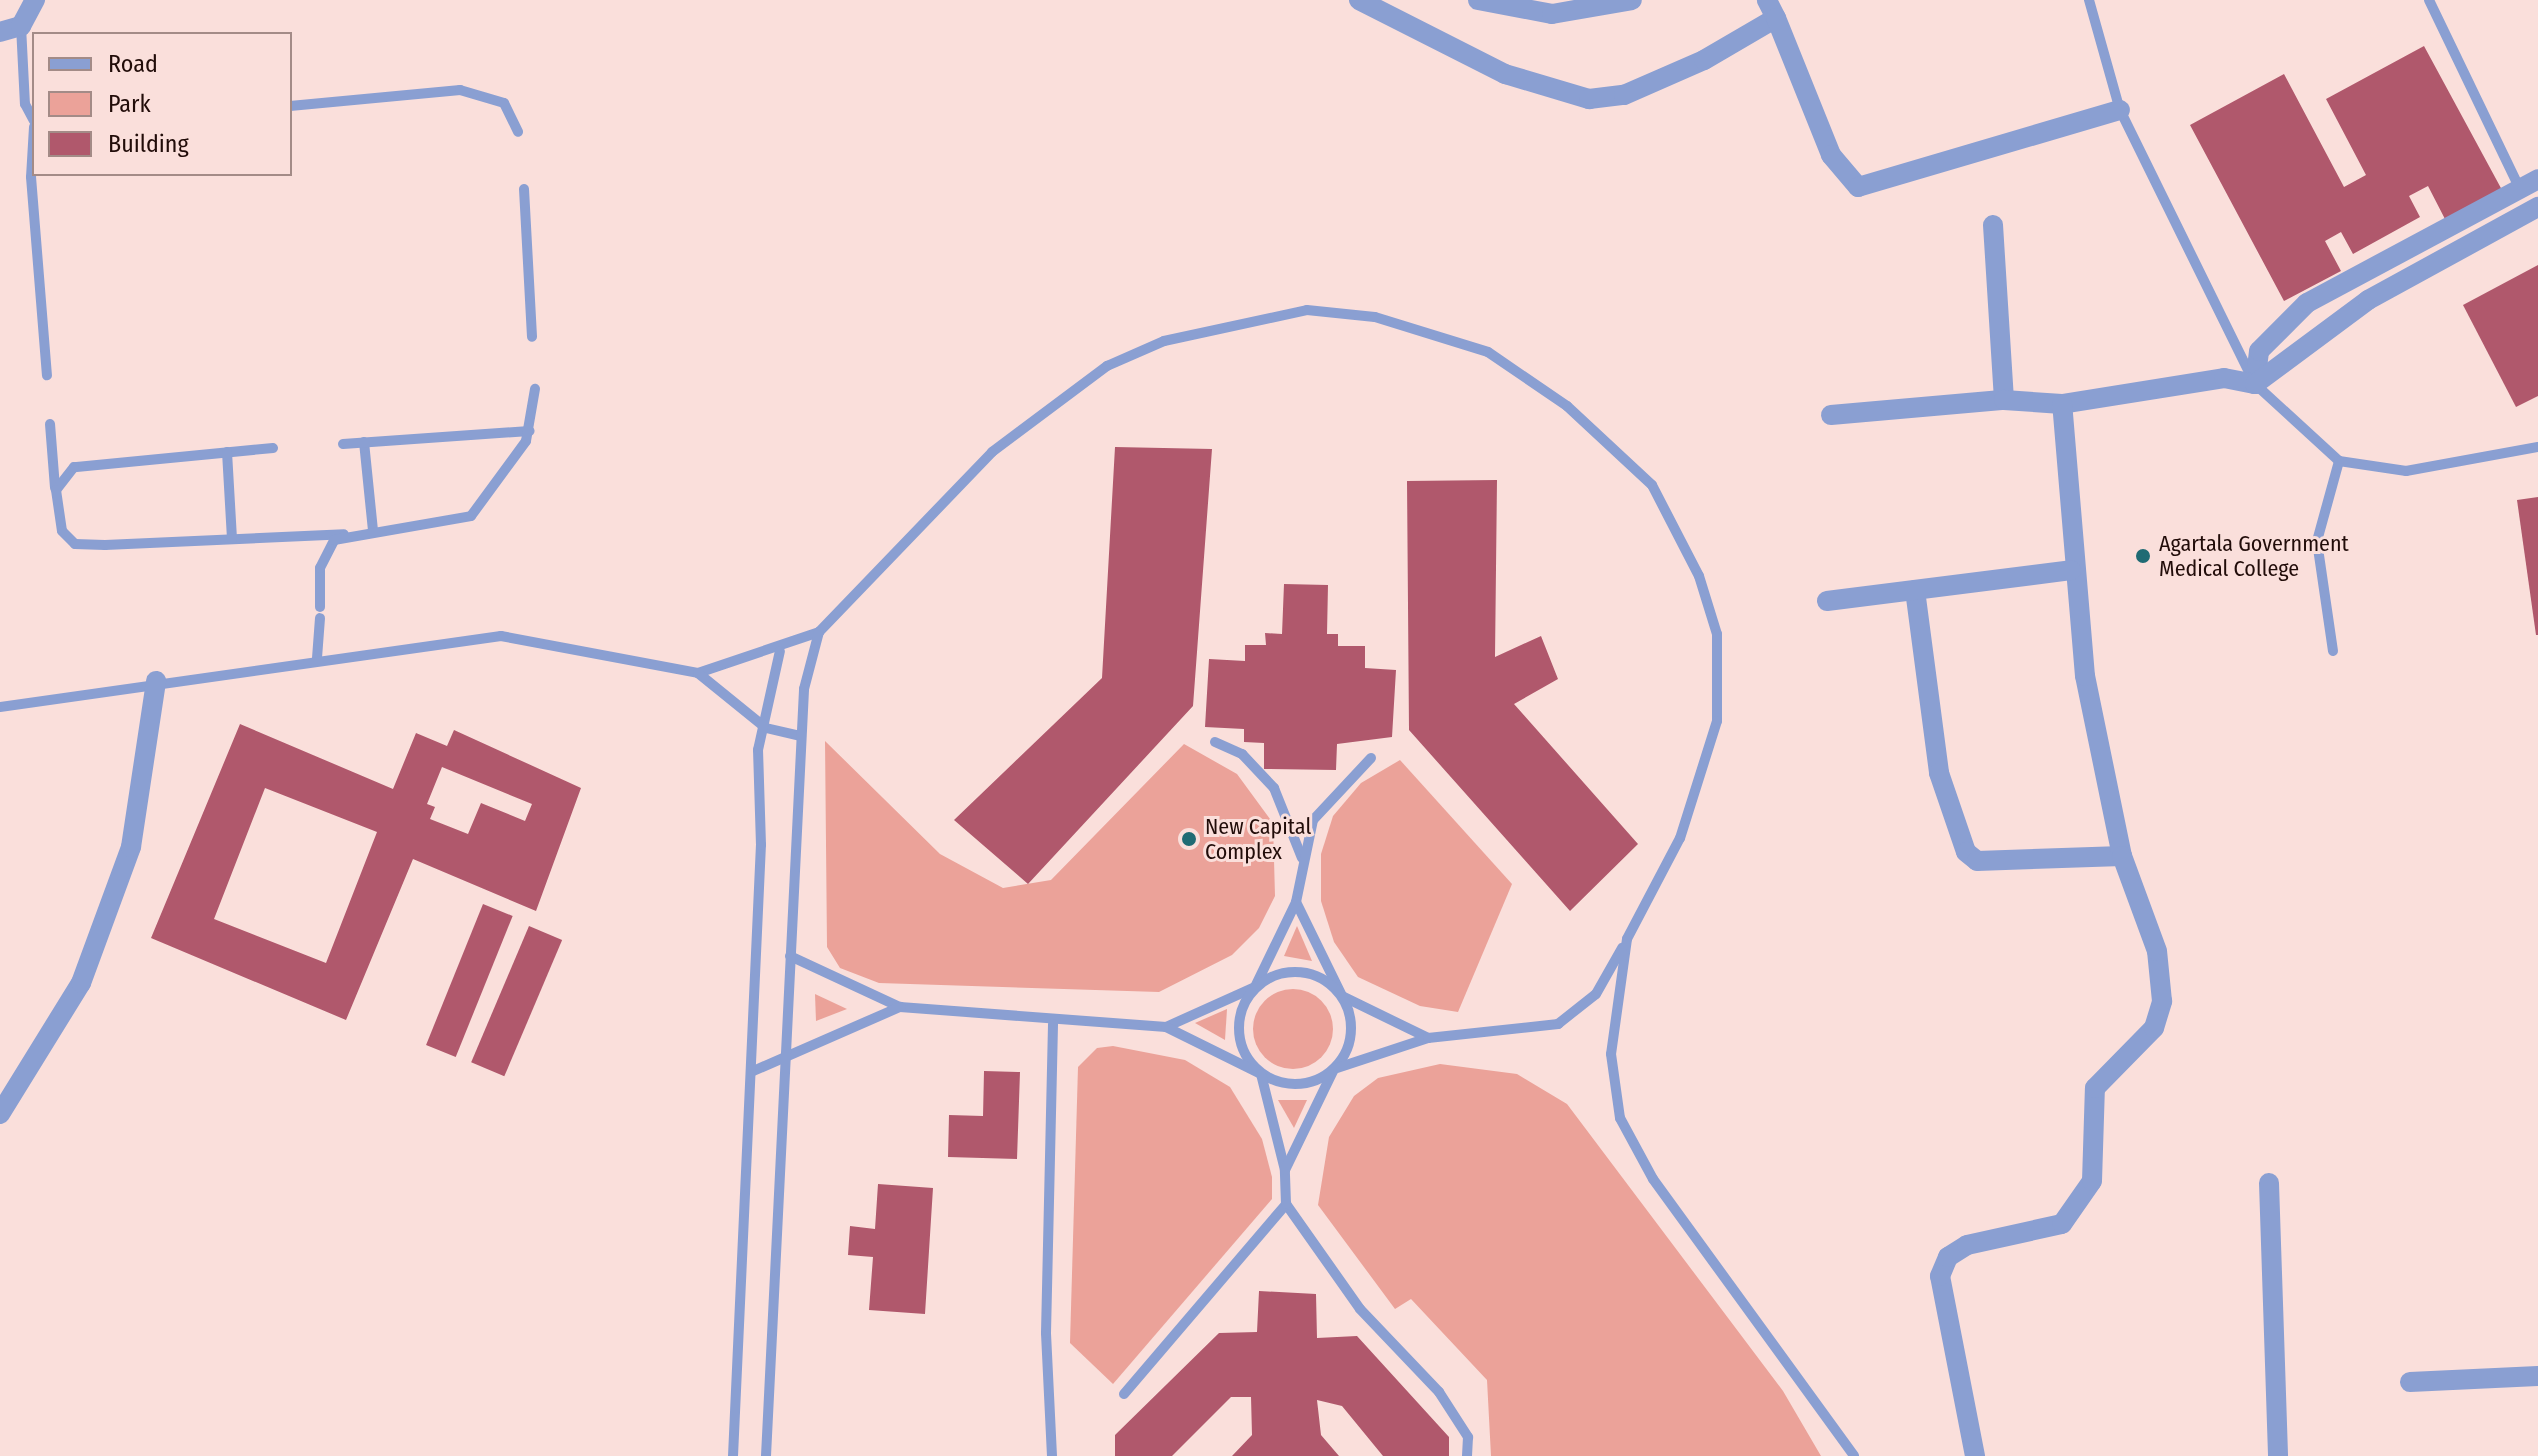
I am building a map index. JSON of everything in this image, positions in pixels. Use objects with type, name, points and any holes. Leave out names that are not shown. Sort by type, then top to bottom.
[{"type":"street","points":[[0,32],[21,26],[35,0]]},
{"type":"street","points":[[1359,0],[1505,74],[1589,99],[1664,80],[1772,7],[1831,155],[1858,187],[2120,110]]},
{"type":"street","points":[[1478,0],[1552,14],[1632,0]]},
{"type":"street","points":[[2255,384],[2259,351],[2307,303],[2529,184]]},
{"type":"street","points":[[1831,415],[2004,400],[2062,404],[2224,378],[2255,384],[2368,300],[2538,207]]},
{"type":"street","points":[[1993,225],[2004,400]]},
{"type":"street","points":[[1975,1456],[1940,1276],[1948,1257],[1967,1245],[2062,1224],[2092,1181],[2095,1088],[2154,1028],[2162,1001],[2157,951],[2122,856],[2071,570],[2062,404]]},
{"type":"street","points":[[1827,601],[2071,570]]},
{"type":"street","points":[[1915,590],[1939,773],[1966,852],[1977,861],[2122,856]]},
{"type":"street","points":[[0,1114],[81,983],[126,860],[156,681]]},
{"type":"street","points":[[2269,1183],[2278,1456]]},
{"type":"street","points":[[2410,1382],[2538,1376]]},
{"type":"lane","points":[[2089,0],[2120,110],[2255,384],[2339,461],[2406,471],[2538,447]]},
{"type":"lane","points":[[2429,0],[2529,184]]},
{"type":"lane","points":[[21,26],[25,104],[32,120]]},
{"type":"lane","points":[[292,106],[460,90],[504,103],[518,132]]},
{"type":"lane","points":[[32,159],[47,375]]},
{"type":"lane","points":[[524,189],[532,337]]},
{"type":"lane","points":[[0,707],[317,658],[501,636],[698,673],[780,651],[819,632],[992,452],[1107,366],[1164,341],[1307,310],[1375,317],[1488,352],[1567,406],[1652,485],[1699,576],[1717,634],[1717,721],[1680,838],[1627,939],[1596,994],[1558,1024],[1428,1038],[1334,1069],[1299,1085],[1261,1074],[1166,1027],[1053,1024],[900,1007],[790,956]]},
{"type":"lane","points":[[50,424],[62,531],[75,544],[344,534],[471,516],[530,431],[535,389]]},
{"type":"lane","points":[[343,444],[530,431]]},
{"type":"lane","points":[[364,442],[373,531]]},
{"type":"lane","points":[[56,490],[74,467],[273,448]]},
{"type":"lane","points":[[227,452],[232,539]]},
{"type":"lane","points":[[2333,651],[2317,541],[2339,461]]},
{"type":"lane","points":[[317,658],[324,554],[344,534]]},
{"type":"lane","points":[[766,1456],[801,736],[819,632]]},
{"type":"lane","points":[[733,1456],[751,1072],[758,750],[766,728],[780,651]]},
{"type":"lane","points":[[698,673],[766,728],[801,736]]},
{"type":"lane","points":[[1215,742],[1242,754],[1274,788],[1302,858]]},
{"type":"lane","points":[[1371,758],[1313,820],[1302,858],[1296,902],[1238,1022],[1248,1060],[1261,1074],[1285,1170],[1286,1204],[1360,1309],[1439,1392],[1468,1437],[1467,1456]]},
{"type":"lane","points":[[1285,1170],[1351,1034],[1342,996],[1296,902]]},
{"type":"lane","points":[[1627,939],[1611,1054],[1620,1118],[1653,1179],[1854,1456]]},
{"type":"lane","points":[[1166,1027],[1255,987],[1272,976],[1311,973],[1342,996],[1428,1038]]},
{"type":"lane","points":[[751,1072],[786,1063],[900,1007]]},
{"type":"lane","points":[[1052,1456],[1046,1333],[1053,1024]]},
{"type":"lane","points":[[1124,1394],[1286,1204]]},
{"type":"green space","points":[[825,741],[940,854],[1003,888],[1051,880],[1184,744],[1237,774],[1273,823],[1275,896],[1259,928],[1232,955],[1159,992],[879,983],[840,968],[827,947]]},
{"type":"green space","points":[[1400,760],[1512,884],[1458,1012],[1420,1006],[1358,977],[1334,942],[1321,901],[1321,854],[1333,816],[1361,783]]},
{"type":"green space","points":[[1297,926],[1312,961],[1284,956]]},
{"type":"green space","points":[[1285,989],[1301,989],[1322,1000],[1333,1021],[1333,1037],[1322,1058],[1301,1069],[1285,1069],[1271,1063],[1259,1051],[1253,1037],[1253,1021],[1259,1007],[1271,995]]},
{"type":"green space","points":[[815,994],[847,1009],[816,1021]]},
{"type":"green space","points":[[1227,1009],[1225,1040],[1195,1023]]},
{"type":"green space","points":[[1113,1046],[1185,1060],[1230,1087],[1262,1139],[1272,1177],[1272,1199],[1113,1384],[1070,1343],[1078,1067],[1097,1048]]},
{"type":"green space","points":[[1440,1064],[1517,1074],[1567,1104],[1783,1391],[1821,1456],[1491,1456],[1487,1380],[1411,1299],[1395,1309],[1318,1205],[1329,1137],[1354,1096],[1378,1078]]},
{"type":"green space","points":[[1278,1100],[1307,1100],[1294,1128]]},
{"type":"building","points":[[2424,46],[2502,190],[2446,221],[2428,186],[2409,196],[2420,217],[2353,254],[2341,232],[2325,241],[2341,271],[2284,301],[2190,125],[2284,74],[2344,187],[2366,175],[2326,99]]},
{"type":"building","points":[[2538,265],[2538,396],[2516,407],[2463,305]]},
{"type":"building","points":[[1115,447],[1212,449],[1193,706],[1028,884],[954,820],[1102,678]]},
{"type":"building","points":[[1497,480],[1495,657],[1541,636],[1558,679],[1514,704],[1638,844],[1570,911],[1409,730],[1407,481]]},
{"type":"building","points":[[2538,497],[2538,635],[2536,635],[2517,500]]},
{"type":"building","points":[[1284,584],[1328,585],[1327,634],[1338,634],[1338,646],[1365,646],[1365,668],[1396,670],[1392,737],[1337,744],[1336,770],[1264,769],[1264,743],[1244,742],[1244,729],[1205,727],[1209,659],[1245,661],[1245,645],[1266,645],[1265,633],[1282,634]]},
{"type":"building","points":[[240,724],[393,789],[416,733],[447,746],[454,730],[581,788],[536,911],[413,859],[346,1020],[151,938]],"holes":[[[442,767],[532,804],[525,821],[481,803],[468,834],[430,819],[435,807],[427,804]],[[265,788],[377,832],[326,963],[214,919]]]},
{"type":"building","points":[[483,904],[513,916],[456,1057],[426,1045]]},
{"type":"building","points":[[529,926],[562,940],[504,1076],[471,1062]]},
{"type":"building","points":[[984,1071],[1020,1072],[1017,1159],[948,1157],[949,1115],[983,1116]]},
{"type":"building","points":[[878,1184],[933,1188],[925,1314],[869,1310],[873,1257],[848,1255],[850,1226],[875,1229]]},
{"type":"building","points":[[1259,1291],[1316,1294],[1317,1338],[1357,1336],[1449,1437],[1449,1456],[1383,1456],[1342,1406],[1317,1400],[1321,1435],[1339,1456],[1232,1456],[1252,1435],[1251,1397],[1231,1397],[1172,1456],[1115,1456],[1115,1435],[1219,1333],[1257,1332]]},
{"type":"place","name":"Agartala Government Medical College","points":[[2143,556]]},
{"type":"place","name":"New Capital Complex","points":[[1189,839]]}]
